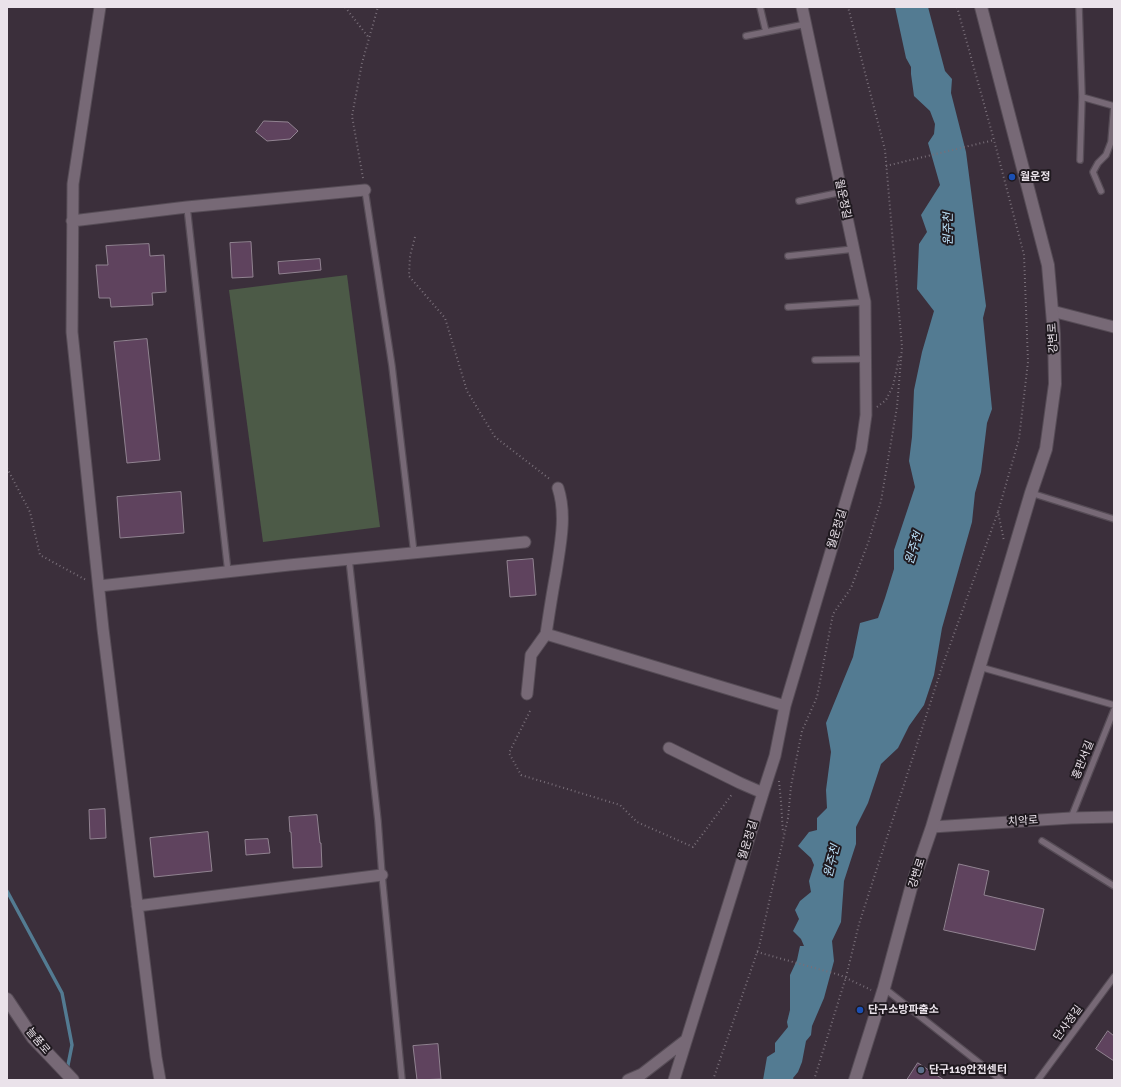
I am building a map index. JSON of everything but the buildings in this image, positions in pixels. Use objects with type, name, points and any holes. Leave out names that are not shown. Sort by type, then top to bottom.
[{"type":"street","points":[[100,7],[73,184],[72,332],[99,586],[137,906],[160,1080]]},
{"type":"street","name":"월운정길","points":[[674,1080],[775,756],[785,706],[861,450],[866,415],[865,302],[802,7]]},
{"type":"street","name":"강변로","points":[[855,1080],[883,992],[911,888],[932,827],[1031,493],[1046,449],[1055,384],[1054,334],[1048,265],[981,7]]},
{"type":"street","points":[[72,221],[187,207],[365,190]]},
{"type":"street","points":[[1052,311],[1114,327]]},
{"type":"street","points":[[527,694],[531,655],[546,634],[559,551],[562,499],[558,488]]},
{"type":"street","points":[[99,586],[525,542]]},
{"type":"street","points":[[546,634],[785,706]]},
{"type":"street","points":[[669,748],[740,784],[763,793]]},
{"type":"street","name":"치악로","points":[[932,827],[1071,818],[1114,817]]},
{"type":"street","points":[[137,906],[382,875]]},
{"type":"street","name":"늘품로","points":[[7,999],[33,1038],[73,1080]]},
{"type":"street","points":[[628,1080],[642,1074],[686,1040]]},
{"type":"lane","points":[[760,7],[766,32]]},
{"type":"lane","points":[[1079,7],[1082,97],[1080,160]]},
{"type":"lane","points":[[746,36],[806,24]]},
{"type":"lane","points":[[1082,97],[1114,106],[1111,142],[1106,155],[1098,163],[1094,172],[1101,191]]},
{"type":"lane","points":[[365,190],[392,366],[414,553]]},
{"type":"lane","points":[[799,201],[842,192]]},
{"type":"lane","points":[[187,207],[228,572]]},
{"type":"lane","points":[[788,256],[854,249]]},
{"type":"lane","points":[[788,307],[865,302]]},
{"type":"lane","points":[[816,360],[866,359]]},
{"type":"lane","points":[[1031,493],[1114,520]]},
{"type":"lane","points":[[349,559],[378,821],[402,1080]]},
{"type":"lane","points":[[980,667],[1114,705]]},
{"type":"lane","name":"홍판서길","points":[[1071,818],[1114,710]]},
{"type":"lane","points":[[1042,841],[1114,886]]},
{"type":"lane","name":"단사정길","points":[[1038,1080],[1114,977]]},
{"type":"lane","points":[[883,992],[1001,1080]]},
{"type":"path","points":[[345,7],[369,38]]},
{"type":"path","points":[[365,190],[352,116],[362,62],[378,7]]},
{"type":"path","points":[[814,1080],[846,977],[859,924],[941,670],[998,512],[1019,439],[1028,362],[1024,255],[957,7]]},
{"type":"path","points":[[886,166],[994,140]]},
{"type":"path","points":[[415,237],[410,256],[409,276],[445,318],[467,391],[496,436],[549,478],[558,488]]},
{"type":"path","points":[[866,415],[886,400],[893,386],[902,347]]},
{"type":"path","points":[[7,468],[30,512],[40,555],[99,586]]},
{"type":"path","points":[[998,512],[1004,543]]},
{"type":"path","points":[[530,711],[509,753],[521,775],[620,805],[637,822],[693,847],[740,784]]},
{"type":"path","points":[[778,779],[784,836]]},
{"type":"path","points":[[757,952],[840,975],[883,992]]},
{"type":"green space","points":[[347,275],[380,527],[263,542],[229,290]]},
{"type":"water","name":"원주천","points":[[895,7],[928,7],[945,71],[952,79],[951,93],[966,152],[986,306],[983,318],[992,409],[987,423],[981,472],[975,493],[972,522],[942,628],[934,675],[924,705],[909,726],[898,748],[881,764],[868,803],[856,827],[856,844],[844,881],[841,922],[832,941],[834,961],[824,998],[812,1026],[811,1035],[806,1041],[802,1062],[798,1072],[793,1078],[794,1080],[763,1080],[767,1057],[775,1052],[775,1043],[788,1027],[787,1022],[790,1010],[790,975],[797,960],[800,946],[804,946],[801,939],[793,931],[799,919],[795,910],[800,901],[811,892],[809,881],[814,865],[811,858],[798,846],[809,832],[817,830],[817,818],[827,808],[826,790],[831,752],[826,723],[853,657],[860,623],[878,618],[894,569],[894,550],[915,487],[909,461],[912,437],[914,390],[922,352],[934,311],[917,289],[919,244],[927,232],[921,215],[940,185],[928,143],[934,134],[935,124],[930,111],[914,96],[911,67],[906,58]]},
{"type":"waterway","points":[[7,891],[62,993],[72,1045],[67,1070]]},
{"type":"place","name":"월운정","points":[[1012,177]]},
{"type":"place","name":"단구소방파출소","points":[[860,1010]]},
{"type":"place","name":"단구119안전센터","points":[[921,1070]]}]
